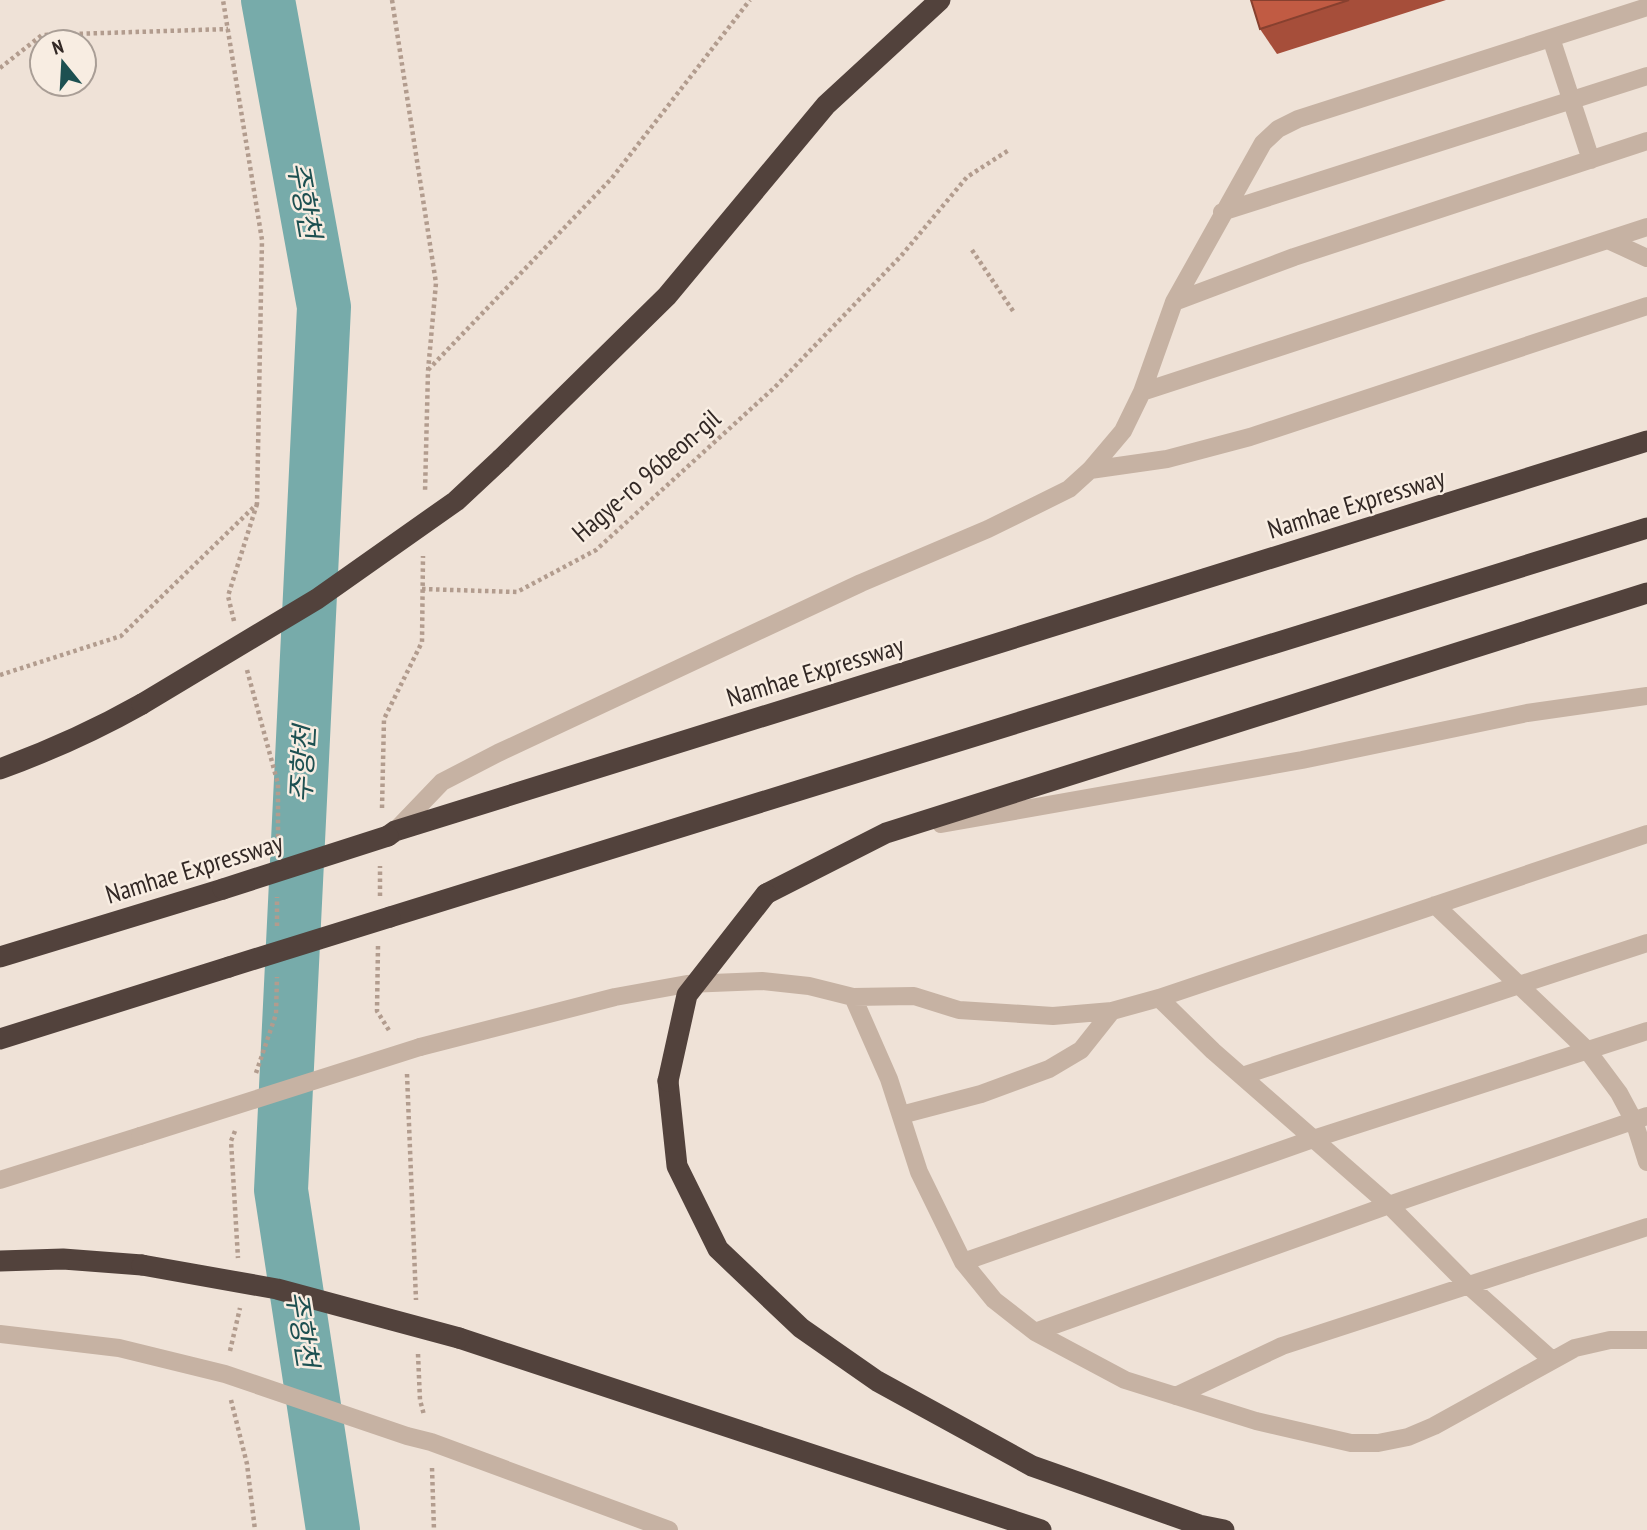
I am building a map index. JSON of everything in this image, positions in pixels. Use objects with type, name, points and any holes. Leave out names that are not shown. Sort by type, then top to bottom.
[{"type":"highway","points":[[0,769],[38,755],[142,704],[317,599],[457,501],[667,296],[826,105],[940,0]]},
{"type":"highway","name":"Namhae Expressway","points":[[0,957],[1647,441]]},
{"type":"highway","points":[[0,1039],[1647,528]]},
{"type":"highway","points":[[1224,1530],[1199,1525],[1032,1465],[877,1381],[801,1328],[718,1249],[677,1166],[668,1081],[687,995],[766,894],[886,833],[1647,593]]},
{"type":"highway","points":[[0,1261],[63,1259],[142,1265],[277,1289],[459,1338],[1041,1530]]},
{"type":"street","points":[[391,833],[442,782],[861,583],[1041,504],[1069,488],[1090,470],[1124,431],[1142,392],[1174,302],[1263,143],[1278,129],[1298,119],[1647,7]]},
{"type":"street","points":[[1551,38],[1591,160]]},
{"type":"street","points":[[1222,212],[1647,76]]},
{"type":"street","points":[[1174,302],[1294,257],[1647,141]]},
{"type":"street","points":[[1142,392],[1647,227]]},
{"type":"street","points":[[1608,240],[1647,258]]},
{"type":"street","points":[[1090,470],[1167,459],[1250,437],[1647,306]]},
{"type":"street","points":[[886,833],[1302,760],[1527,713],[1647,696]]},
{"type":"street","points":[[0,1180],[420,1047],[615,997],[687,984],[762,981],[809,986],[853,997],[914,996],[958,1010],[989,1013],[1053,1016],[1112,1011],[1159,998],[1647,834]]},
{"type":"street","points":[[1435,905],[1587,1050],[1641,1119],[1647,1162]]},
{"type":"street","points":[[1242,1076],[1647,943]]},
{"type":"street","points":[[853,997],[889,1079],[919,1172],[963,1262],[994,1300],[1035,1332],[1125,1380],[1256,1421],[1351,1443],[1378,1443],[1408,1437],[1434,1426],[1576,1348],[1610,1340],[1647,1340]]},
{"type":"street","points":[[1159,998],[1242,1076],[1390,1205],[1468,1285],[1552,1360]]},
{"type":"street","points":[[901,1115],[981,1094],[1049,1069],[1082,1050],[1112,1011]]},
{"type":"street","points":[[963,1262],[1313,1139],[1647,1031]]},
{"type":"street","points":[[1035,1332],[1641,1119]]},
{"type":"street","points":[[1176,1396],[1282,1346],[1647,1227]]},
{"type":"street","points":[[0,1334],[118,1348],[246,1379],[431,1442],[669,1530]]},
{"type":"path","points":[[223,0],[262,240],[257,504],[228,596],[235,623]]},
{"type":"path","points":[[392,0],[436,283],[428,370],[425,493]]},
{"type":"path","points":[[428,370],[611,177],[750,0]]},
{"type":"path","points":[[0,68],[43,35],[228,29]]},
{"type":"path","name":"Hagye-ro 96beon-gil","points":[[423,548],[422,589],[517,592],[596,550],[775,387],[901,256],[967,177],[1009,150]]},
{"type":"path","points":[[972,250],[1013,312]]},
{"type":"path","points":[[0,675],[121,636],[257,504]]},
{"type":"path","points":[[245,663],[278,783],[278,851]]},
{"type":"path","points":[[277,892],[277,933]]},
{"type":"path","points":[[276,1014],[277,973]]},
{"type":"path","points":[[433,1525],[439,1530]]},
{"type":"building","points":[[1251,0],[1349,0],[1260,29]]},
{"type":"waterway","name":"주항천","points":[[268,0],[324,307],[281,1190],[333,1530]]}]
